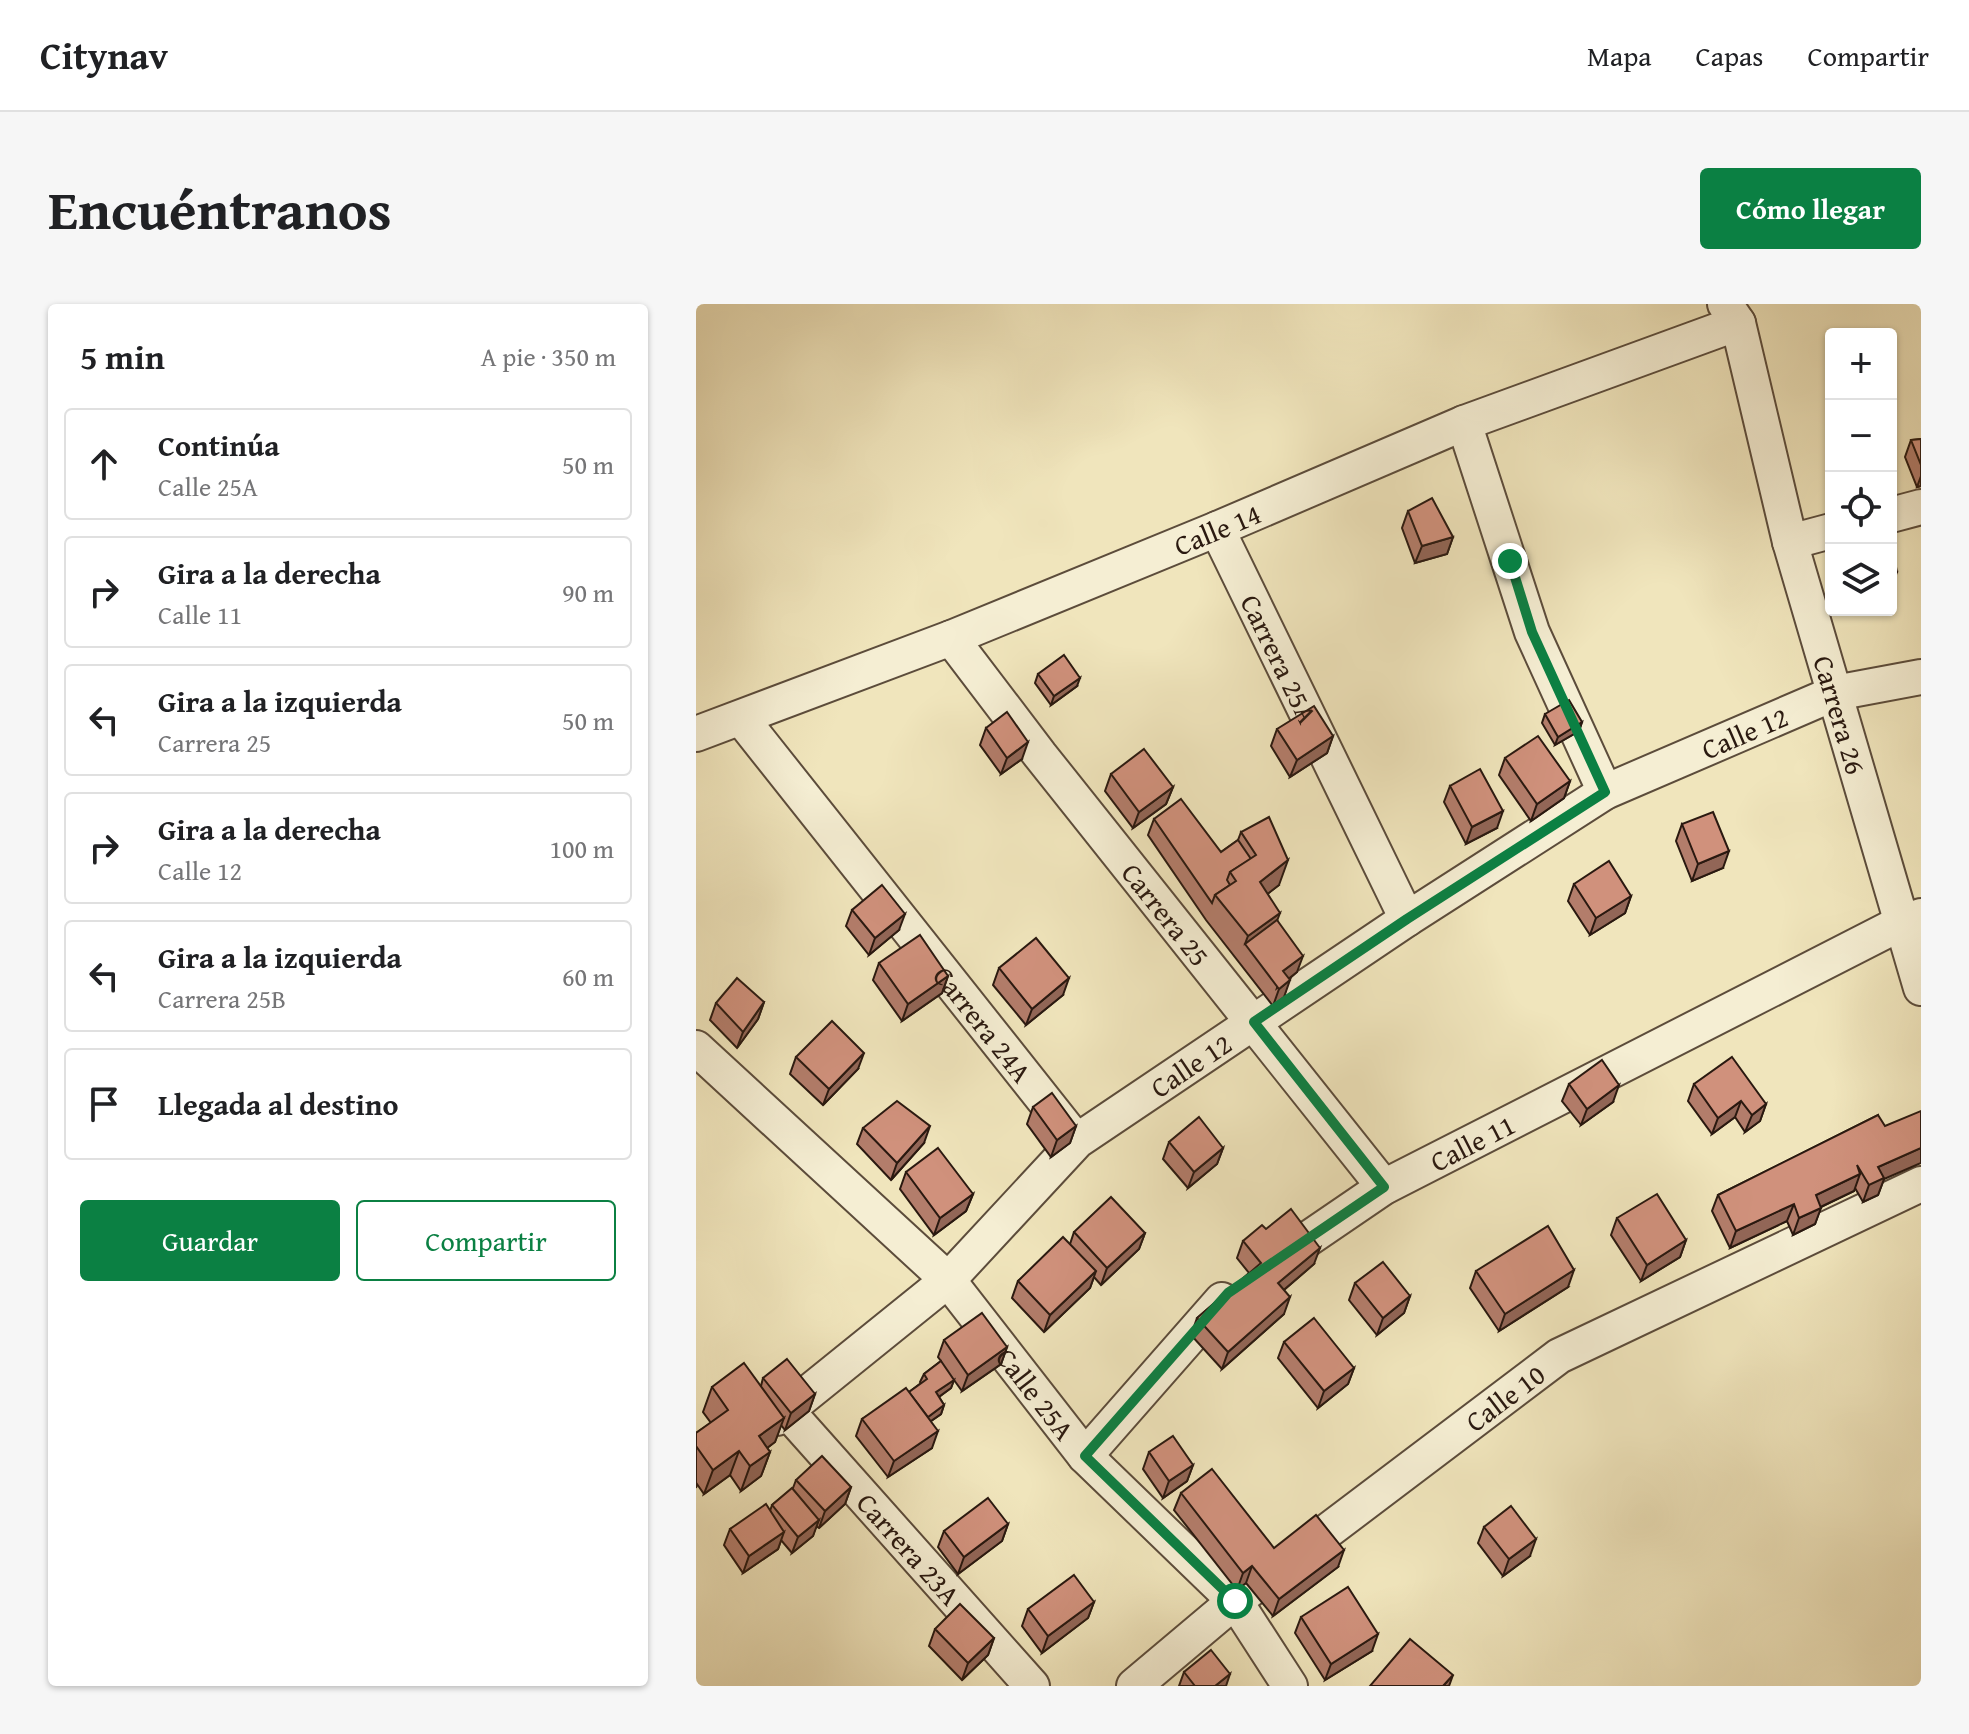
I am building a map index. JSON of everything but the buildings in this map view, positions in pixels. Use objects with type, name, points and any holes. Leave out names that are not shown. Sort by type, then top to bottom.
[{"type":"street","name":"Calle 14","points":[[696,734],[951,638],[1732,314]]},
{"type":"street","name":"Carrera 26","points":[[1732,314],[1790,542],[1835,693],[1911,920],[1921,988]]},
{"type":"street","points":[[1464,423],[1532,632],[1605,792]]},
{"type":"street","points":[[1897,513],[1921,507]]},
{"type":"street","name":"Carrera 25A","points":[[1217,529],[1407,919]]},
{"type":"street","points":[[1790,542],[1825,533]]},
{"type":"street","name":"Carrera 25","points":[[951,638],[1384,1187]]},
{"type":"street","name":"Calle 12","points":[[748,1437],[787,1411],[948,1280],[1077,1141],[1407,919],[1605,792],[1835,693],[1921,677]]},
{"type":"street","name":"Carrera 24A","points":[[741,718],[1077,1141]]},
{"type":"street","name":"Calle 11","points":[[1085,1456],[1228,1293],[1384,1187],[1911,920]]},
{"type":"street","name":"Calle 25A","points":[[697,1050],[948,1280],[1085,1456],[1235,1601],[1290,1686]]},
{"type":"street","name":"Calle 10","points":[[1134,1686],[1235,1601],[1559,1356],[1921,1184]]},
{"type":"street","name":"Carrera 23A","points":[[787,1411],[1032,1686]]},
{"type":"route","points":[[1235,1601],[1085,1456],[1228,1293],[1384,1187],[1254,1022],[1605,792],[1532,632],[1510,561]]}]
